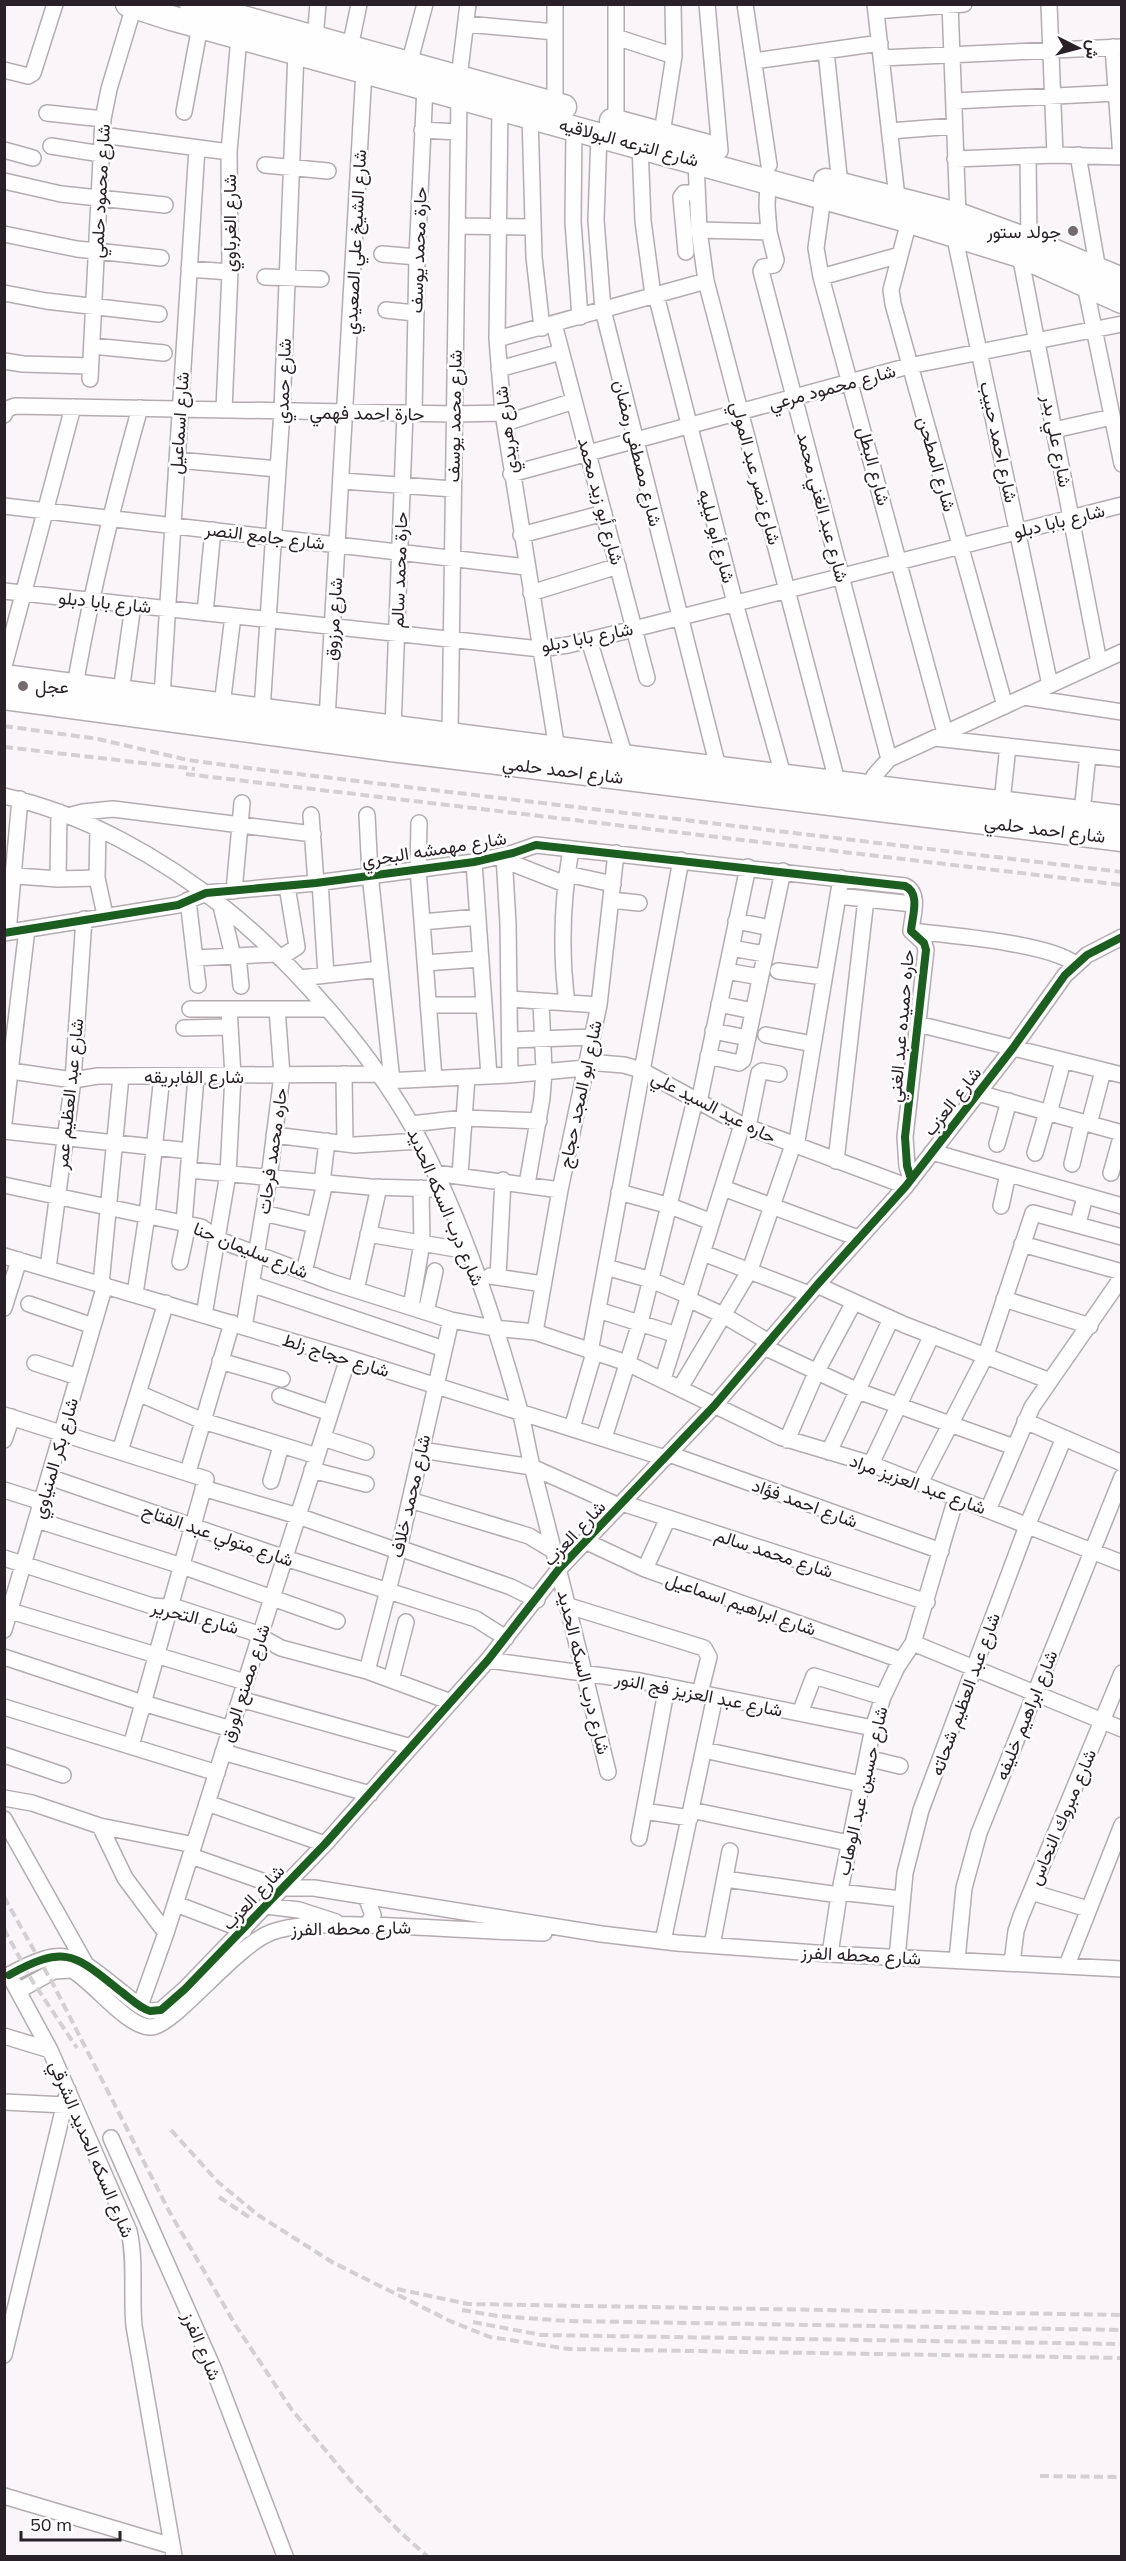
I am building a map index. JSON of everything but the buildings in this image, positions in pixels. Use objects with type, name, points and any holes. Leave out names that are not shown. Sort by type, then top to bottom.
[{"type":"main road","name":"شارع الترعه البولاقيه","points":[[131,5],[250,21],[364,71],[425,87],[459,87],[555,105],[640,145],[696,161],[769,173],[902,212],[956,225],[1025,248],[1092,278],[1122,301]]},
{"type":"main road","name":"شارع الترعه البولاقيه","points":[[305,45],[350,48],[409,64],[500,107],[574,128],[607,128],[662,134],[720,151],[769,173]]},
{"type":"main road","name":"شارع الترعه البولاقيه","points":[[1092,278],[1122,280]]},
{"type":"main road","name":"شارع احمد حلمي","points":[[4,677],[557,749],[837,781],[1122,818]]},
{"type":"main road","name":"شارع احمد حلمي","points":[[4,697],[391,749],[1122,839]]},
{"type":"street","points":[[5,71],[28,76],[33,73],[55,4]]},
{"type":"street","name":"شارع حمدي","points":[[262,710],[282,411],[292,168],[305,45],[318,4]]},
{"type":"street","points":[[350,48],[359,4]]},
{"type":"street","points":[[409,64],[425,4]]},
{"type":"street","name":"شارع محمد يوسف","points":[[450,735],[459,87],[468,4]]},
{"type":"street","points":[[555,4],[555,105]]},
{"type":"street","name":"شارع مصطفى رمضان","points":[[616,4],[616,37],[596,220],[603,310],[718,767]]},
{"type":"street","points":[[662,134],[674,56],[673,4]]},
{"type":"street","points":[[707,4],[720,151]]},
{"type":"street","points":[[699,230],[769,232],[769,173],[745,4]]},
{"type":"street","points":[[1049,4],[1055,155]]},
{"type":"street","name":"شارع محمود حلمي","points":[[4,361],[90,372],[103,119],[131,5]]},
{"type":"street","points":[[902,212],[875,8],[955,5]]},
{"type":"street","name":"شارع احمد حبيب","points":[[955,5],[952,56],[956,225],[979,352],[1050,685]]},
{"type":"street","points":[[184,112],[196,15]]},
{"type":"street","name":"شارع الغرباوي","points":[[224,410],[230,272],[229,152],[250,21]]},
{"type":"street","points":[[466,24],[555,32]]},
{"type":"street","points":[[616,37],[674,56]]},
{"type":"street","points":[[754,61],[826,51],[881,51],[952,56],[1117,47],[1116,93],[1121,157],[1055,155],[955,159]]},
{"type":"street","name":"شارع البطل","points":[[826,51],[831,191],[816,249],[821,277],[899,561],[940,735]]},
{"type":"street","name":"شارع الشيخ علي الصعيدي","points":[[346,412],[364,71]]},
{"type":"street","name":"حارة محمد يوسف","points":[[410,413],[425,87]]},
{"type":"street","points":[[954,101],[1116,93]]},
{"type":"street","name":"شارع هريدي","points":[[500,107],[497,339],[499,369],[511,474],[557,749]]},
{"type":"street","points":[[47,113],[103,119]]},
{"type":"street","name":"شارع أبو زيد محمد","points":[[530,115],[532,227],[548,326],[561,352],[647,678]]},
{"type":"street","points":[[890,130],[954,126]]},
{"type":"street","points":[[574,128],[573,222],[580,317]]},
{"type":"street","points":[[423,130],[458,132]]},
{"type":"street","points":[[102,135],[229,152]]},
{"type":"street","name":"شارع أبو ليليه","points":[[640,145],[643,221],[655,295],[688,427],[783,775]]},
{"type":"street","points":[[51,146],[101,154]]},
{"type":"street","name":"شارع اسماعيل","points":[[162,697],[197,148]]},
{"type":"street","points":[[4,150],[33,158]]},
{"type":"street","name":"شارع علي بدر","points":[[1028,156],[1025,248],[1037,341],[1099,662]]},
{"type":"street","points":[[1078,156],[1092,278],[1094,330],[1122,464]]},
{"type":"street","name":"شارع نصر عبد المولي","points":[[696,161],[699,230],[706,281],[837,781]]},
{"type":"street","points":[[265,165],[328,171]]},
{"type":"street","points":[[4,181],[53,192],[165,205]]},
{"type":"street","points":[[686,252],[681,197],[684,193],[696,193]]},
{"type":"street","name":"شارع المطحن","points":[[902,212],[900,255],[892,297],[909,366],[1005,706]]},
{"type":"street","points":[[457,226],[532,227]]},
{"type":"street","name":"شارع عبد الغني محمد","points":[[769,232],[776,260],[774,265],[762,267],[761,271],[890,759]]},
{"type":"street","points":[[4,234],[97,251],[161,258]]},
{"type":"street","points":[[382,254],[417,257]]},
{"type":"street","points":[[821,277],[900,255]]},
{"type":"street","points":[[189,269],[230,272]]},
{"type":"street","points":[[265,277],[321,279]]},
{"type":"street","points":[[497,339],[706,281]]},
{"type":"street","points":[[4,293],[159,314]]},
{"type":"street","points":[[386,310],[415,313]]},
{"type":"street","name":"شارع محمود مرعي","points":[[511,474],[909,366],[1122,324]]},
{"type":"street","points":[[92,346],[164,353]]},
{"type":"street","points":[[499,369],[561,352]]},
{"type":"street","name":"حارة احمد فهمي","points":[[10,410],[72,407],[140,408],[454,414],[504,418],[574,401]]},
{"type":"street","points":[[4,666],[72,407]]},
{"type":"street","points":[[75,686],[90,600],[109,518],[140,408]]},
{"type":"street","name":"شارع مرزوق","points":[[327,719],[346,412]]},
{"type":"street","name":"حارة محمد سالم","points":[[393,728],[403,486],[410,413]]},
{"type":"street","points":[[1054,430],[1112,417]]},
{"type":"street","points":[[177,460],[278,469]]},
{"type":"street","points":[[342,481],[453,489]]},
{"type":"street","name":"شارع بابا دبلو","points":[[4,591],[540,649],[589,640],[1122,505]]},
{"type":"street","name":"شارع جامع النصر","points":[[4,506],[526,567]]},
{"type":"street","points":[[521,535],[604,513]]},
{"type":"street","points":[[205,613],[213,530]]},
{"type":"street","points":[[531,593],[618,567]]},
{"type":"street","points":[[121,692],[133,605]]},
{"type":"street","points":[[222,705],[233,616]]},
{"type":"street","points":[[589,640],[625,757]]},
{"type":"street","points":[[872,786],[874,776],[890,759],[1122,652]]},
{"type":"street","points":[[1024,697],[1122,712]]},
{"type":"street","points":[[940,735],[1008,746],[1122,759]]},
{"type":"street","points":[[1002,802],[1008,746]]},
{"type":"street","points":[[1082,812],[1088,755]]},
{"type":"street","points":[[6,932],[12,798]]},
{"type":"street","name":"شارع درب السكه الحديد","points":[[12,798],[64,814],[98,829],[143,852],[206,893],[300,978],[384,1079],[411,1124],[435,1173],[468,1251],[494,1328],[520,1413],[608,1773]]},
{"type":"street","points":[[234,891],[242,803]]},
{"type":"street","points":[[58,879],[64,814],[113,809],[313,834]]},
{"type":"street","points":[[311,815],[326,975]]},
{"type":"street","points":[[367,815],[370,874],[380,969],[384,1079]]},
{"type":"street","points":[[420,823],[418,869],[434,1079]]},
{"type":"street","points":[[98,829],[97,878],[105,915]]},
{"type":"street","name":"شارع مهمشه البحري","points":[[6,932],[178,905],[206,893],[318,883],[370,874],[474,862],[504,857],[536,845],[905,886]]},
{"type":"street","points":[[567,1003],[561,946],[566,879],[571,849]]},
{"type":"street","name":"شارع ابو المجد حجاج","points":[[535,1332],[560,1190],[599,1005],[616,853]]},
{"type":"street","points":[[510,1075],[510,1005],[504,857],[566,879],[613,884]]},
{"type":"street","points":[[572,1428],[592,1353],[641,1070],[681,860]]},
{"type":"street","points":[[474,862],[489,1076]]},
{"type":"street","points":[[604,1438],[640,1323],[697,1101],[748,867]]},
{"type":"street","points":[[708,1056],[739,1063],[743,1060],[783,871]]},
{"type":"street","points":[[9,875],[58,879],[97,878]]},
{"type":"street","points":[[680,1388],[750,1270],[794,1146],[841,878]]},
{"type":"street","points":[[195,958],[278,956],[297,947],[287,886]]},
{"type":"street","name":"حاره حميده عبد الغني","points":[[905,886],[914,891],[911,931],[924,944],[926,950],[905,1137],[908,1183]]},
{"type":"street","points":[[838,896],[913,904]]},
{"type":"street","points":[[836,1161],[866,899]]},
{"type":"street","points":[[188,900],[198,985]]},
{"type":"street","points":[[611,900],[639,903]]},
{"type":"street","points":[[221,906],[241,986]]},
{"type":"street","points":[[422,922],[477,917]]},
{"type":"street","name":"شارع عبد العظيم عمر","points":[[48,1268],[73,1080],[84,919]]},
{"type":"street","points":[[736,921],[771,928]]},
{"type":"street","points":[[4,1122],[12,1071],[27,929]]},
{"type":"street","points":[[911,931],[983,939],[1055,953],[1075,964]]},
{"type":"street","name":"شارع العزب","points":[[140,2006],[156,2012],[166,2007],[244,1930],[325,1844],[506,1638],[559,1569],[714,1406],[813,1289],[908,1183],[1013,1048],[1065,975],[1087,954],[1119,941]]},
{"type":"street","points":[[731,948],[765,954]]},
{"type":"street","points":[[425,963],[480,959]]},
{"type":"street","points":[[300,978],[380,969]]},
{"type":"street","points":[[726,971],[760,977]]},
{"type":"street","points":[[778,971],[824,977]]},
{"type":"street","points":[[527,1184],[540,1121],[544,1071],[541,1001]]},
{"type":"street","points":[[428,1005],[484,1008],[541,1001],[599,1005]]},
{"type":"street","points":[[719,1005],[753,1011]]},
{"type":"street","points":[[190,1009],[326,1009]]},
{"type":"street","points":[[204,1315],[228,1174],[233,1076],[229,1009]]},
{"type":"street","name":"حاره محمد فرحات","points":[[188,1472],[220,1361],[238,1325],[251,1284],[269,1178],[282,1075],[277,1009]]},
{"type":"street","points":[[918,1024],[1122,1076]]},
{"type":"street","points":[[184,1028],[229,1027]]},
{"type":"street","points":[[713,1031],[748,1038]]},
{"type":"street","points":[[765,1035],[813,1044]]},
{"type":"street","points":[[510,1040],[592,1036]]},
{"type":"street","points":[[1035,1153],[1063,1061]]},
{"type":"street","name":"حاره عيد السيد علي","points":[[586,1065],[624,1065],[641,1070],[745,1126],[836,1161],[908,1183]]},
{"type":"street","name":"شارع الفابريقه","points":[[12,1071],[73,1080],[121,1076],[344,1074],[384,1079],[434,1079],[510,1075],[586,1065]]},
{"type":"street","points":[[663,1379],[723,1188],[745,1126],[759,1073],[762,1071],[779,1074]]},
{"type":"street","points":[[1072,1164],[1103,1071]]},
{"type":"street","points":[[344,1074],[345,1144]]},
{"type":"street","name":"شارع بكر المنياوي","points":[[4,1630],[7,1610],[37,1520],[103,1285],[121,1076]]},
{"type":"street","points":[[135,1294],[147,1215],[162,1076]]},
{"type":"street","points":[[180,1262],[186,1224],[195,1077]]},
{"type":"street","points":[[460,1175],[468,1077]]},
{"type":"street","points":[[978,1093],[1122,1133],[1111,1173]]},
{"type":"street","points":[[997,1144],[1009,1101]]},
{"type":"street","points":[[411,1124],[464,1118],[540,1121]]},
{"type":"street","points":[[4,1131],[190,1151]]},
{"type":"street","points":[[274,1135],[345,1144],[376,1145],[420,1141]]},
{"type":"street","points":[[304,1272],[324,1183],[327,1141]]},
{"type":"street","points":[[932,1152],[1122,1206]]},
{"type":"street","points":[[189,1170],[324,1183],[442,1189]]},
{"type":"street","points":[[435,1173],[503,1180],[560,1190]]},
{"type":"street","points":[[1001,1206],[1008,1174]]},
{"type":"street","points":[[498,1277],[503,1180]]},
{"type":"street","name":"شارع سليمان حنا","points":[[4,1185],[207,1229],[218,1239],[356,1290],[451,1320],[494,1328],[535,1332],[592,1353]]},
{"type":"street","points":[[356,1290],[379,1187]]},
{"type":"street","points":[[419,1309],[422,1188]]},
{"type":"street","points":[[723,1188],[858,1238]]},
{"type":"street","points":[[619,1192],[670,1206],[712,1222]]},
{"type":"street","points":[[1078,1224],[1085,1196]]},
{"type":"street","points":[[920,1483],[986,1355],[1032,1216],[1037,1212],[1122,1237]]},
{"type":"street","points":[[263,1214],[315,1225]]},
{"type":"street","points":[[368,1234],[468,1251]]},
{"type":"street","points":[[988,1510],[1025,1421],[1122,1275],[1022,1244]]},
{"type":"street","points":[[703,1253],[854,1302],[891,1319],[1050,1381]]},
{"type":"street","points":[[4,1308],[12,1258]]},
{"type":"street","name":"شارع حجاج زلط","points":[[12,1258],[667,1456]]},
{"type":"street","points":[[606,1267],[651,1280],[689,1297],[723,1315],[816,1373],[858,1391],[1014,1447]]},
{"type":"street","points":[[419,1309],[435,1271]]},
{"type":"street","points":[[476,1274],[543,1284]]},
{"type":"street","points":[[251,1284],[444,1349]]},
{"type":"street","points":[[1004,1299],[1090,1326]]},
{"type":"street","points":[[788,1440],[816,1373],[854,1302]]},
{"type":"street","points":[[120,1451],[166,1303]]},
{"type":"street","points":[[29,1304],[93,1326]]},
{"type":"street","points":[[598,1310],[677,1335]]},
{"type":"street","points":[[829,1452],[891,1319]]},
{"type":"street","name":"شارع محمد خلاف","points":[[367,1671],[410,1500],[451,1320]]},
{"type":"street","points":[[871,1464],[932,1335]]},
{"type":"street","name":"شارع عبد العزيز مراد","points":[[592,1353],[627,1363],[788,1440],[871,1464],[1122,1563]]},
{"type":"street","name":"شارع مصنع الورق","points":[[140,2006],[176,1904],[348,1358]]},
{"type":"street","points":[[220,1361],[282,1379]]},
{"type":"street","points":[[35,1363],[78,1377]]},
{"type":"street","points":[[138,1393],[203,1421],[281,1446],[366,1484]]},
{"type":"street","points":[[280,1396],[330,1413]]},
{"type":"street","points":[[4,1440],[8,1416],[188,1472],[205,1483],[511,1587],[537,1600]]},
{"type":"street","points":[[1025,1421],[1122,1463]]},
{"type":"street","points":[[322,1438],[366,1452]]},
{"type":"street","name":"شارع عبد العظيم شحاته","points":[[897,1958],[901,1899],[921,1810],[1027,1526],[1064,1438]]},
{"type":"street","points":[[271,1481],[281,1446]]},
{"type":"street","name":"شارع محمد سالم","points":[[421,1450],[532,1467],[620,1504],[927,1602]]},
{"type":"street","name":"شارع احمد فؤاد","points":[[667,1456],[941,1551]]},
{"type":"street","name":"شارع متولي عبد الفتاح","points":[[49,1477],[387,1592],[476,1619],[506,1638]]},
{"type":"street","name":"شارع ابراهيم خليفه","points":[[957,1960],[960,1916],[979,1833],[1122,1477]]},
{"type":"street","points":[[131,1746],[205,1483]]},
{"type":"street","points":[[4,1490],[42,1502]]},
{"type":"street","name":"شارع حسين عبد الوهاب","points":[[830,1954],[839,1893],[873,1728],[883,1697],[901,1660],[913,1643],[956,1498]]},
{"type":"street","points":[[410,1500],[529,1536],[554,1551]]},
{"type":"street","points":[[645,1569],[668,1518]]},
{"type":"street","points":[[37,1520],[182,1566],[337,1621]]},
{"type":"street","name":"شارع ابراهيم اسماعيل","points":[[585,1541],[645,1569],[901,1660]]},
{"type":"street","name":"شارع التحرير","points":[[4,1558],[152,1606],[178,1608],[252,1632],[281,1648],[367,1671],[451,1702]]},
{"type":"street","points":[[569,1606],[704,1648],[709,1657],[704,1750],[663,1941]]},
{"type":"street","points":[[7,1610],[245,1682]]},
{"type":"street","points":[[391,1680],[406,1622]]},
{"type":"street","points":[[913,1643],[1122,1729]]},
{"type":"street","points":[[4,1657],[143,1703],[231,1729]]},
{"type":"street","name":"شارع عبد العزيز فج النور","points":[[488,1659],[667,1686],[873,1728]]},
{"type":"street","name":"شارع مبروك النحاس","points":[[1012,1963],[1016,1931],[1122,1673]]},
{"type":"street","points":[[800,1713],[814,1676],[883,1697]]},
{"type":"street","points":[[639,1838],[667,1686]]},
{"type":"street","points":[[240,1699],[411,1747]]},
{"type":"street","points":[[4,1707],[217,1773]]},
{"type":"street","points":[[704,1750],[861,1784]]},
{"type":"street","points":[[224,1752],[370,1794]]},
{"type":"street","points":[[4,1755],[63,1774]]},
{"type":"street","points":[[867,1758],[900,1766]]},
{"type":"street","name":"شارع محطه الفرز","points":[[4,1798],[32,1803],[100,1826],[192,1850],[282,1888],[314,1888],[600,1934],[663,1941],[830,1954],[1122,1969]]},
{"type":"street","points":[[207,1803],[325,1844]]},
{"type":"street","points":[[644,1811],[691,1814],[849,1843]]},
{"type":"street","points":[[4,1819],[85,1963]]},
{"type":"street","points":[[1067,1965],[1122,1825]]},
{"type":"street","points":[[100,1826],[125,1878],[166,1933]]},
{"type":"street","points":[[712,1945],[730,1851]]},
{"type":"street","points":[[725,1879],[901,1899]]},
{"type":"street","points":[[1031,1892],[1088,1910]]},
{"type":"street","points":[[366,1897],[373,1915],[367,1926]]},
{"type":"street","points":[[405,1903],[403,1915],[406,1926]]},
{"type":"street","points":[[176,1904],[244,1930]]},
{"type":"street","points":[[266,1906],[306,1911],[342,1925]]},
{"type":"street","name":"شارع محطه الفرز","points":[[18,1990],[54,1971],[72,1970],[134,2021],[141,2025],[157,2026],[164,2023],[217,1973],[258,1939],[286,1929],[342,1925],[406,1926],[600,1934]]},
{"type":"street","points":[[7,1970],[51,1956],[66,1956],[85,1963],[140,2006]]},
{"type":"street","name":"شارع السكه الحديد الشرقي","points":[[7,1970],[50,2050],[67,2098],[129,2230],[132,2244],[131,2299],[134,2326],[173,2551]]},
{"type":"street","points":[[7,2041],[50,2050]]},
{"type":"street","points":[[4,2102],[67,2098],[10,2303],[4,2355]]},
{"type":"street","name":"شارع الفرز","points":[[111,2138],[214,2370],[285,2556]]},
{"type":"street","points":[[4,2496],[173,2551]]},
{"type":"railway","points":[[4,726],[98,739],[188,760],[256,769],[1122,872]]},
{"type":"railway","points":[[4,747],[195,769]]},
{"type":"railway","points":[[186,774],[1122,885]]},
{"type":"railway","points":[[4,1897],[53,1984],[169,2211],[236,2326],[292,2410],[351,2481],[400,2532],[427,2556]]},
{"type":"railway","points":[[4,1929],[33,1982],[77,2048]]},
{"type":"railway","points":[[171,2130],[218,2182],[258,2215],[332,2262],[450,2321],[490,2337],[569,2349],[1122,2358]]},
{"type":"railway","points":[[219,2197],[252,2219]]},
{"type":"railway","points":[[397,2289],[468,2304],[1122,2315]]},
{"type":"railway","points":[[462,2310],[498,2316],[568,2321],[1122,2330]]},
{"type":"railway","points":[[473,2322],[541,2335],[1122,2344]]},
{"type":"railway","points":[[1040,2476],[1122,2477]]},
{"type":"cycle path","points":[[4,933],[178,905],[206,893],[316,883],[474,862],[536,845],[905,886],[910,889],[914,900],[911,931],[924,943],[926,950],[905,1137],[907,1166],[911,1179]]},
{"type":"cycle path","points":[[9,1975],[45,1959],[70,1958],[81,1962],[136,2004],[150,2011],[161,2010],[185,1989],[325,1844],[488,1660],[559,1569],[714,1406],[817,1285],[906,1186],[1013,1048],[1065,975],[1087,955],[1122,937]]},
{"type":"place","name":"جولد ستور","points":[[1073,231]]},
{"type":"place","name":"عجل","points":[[23,686]]}]
